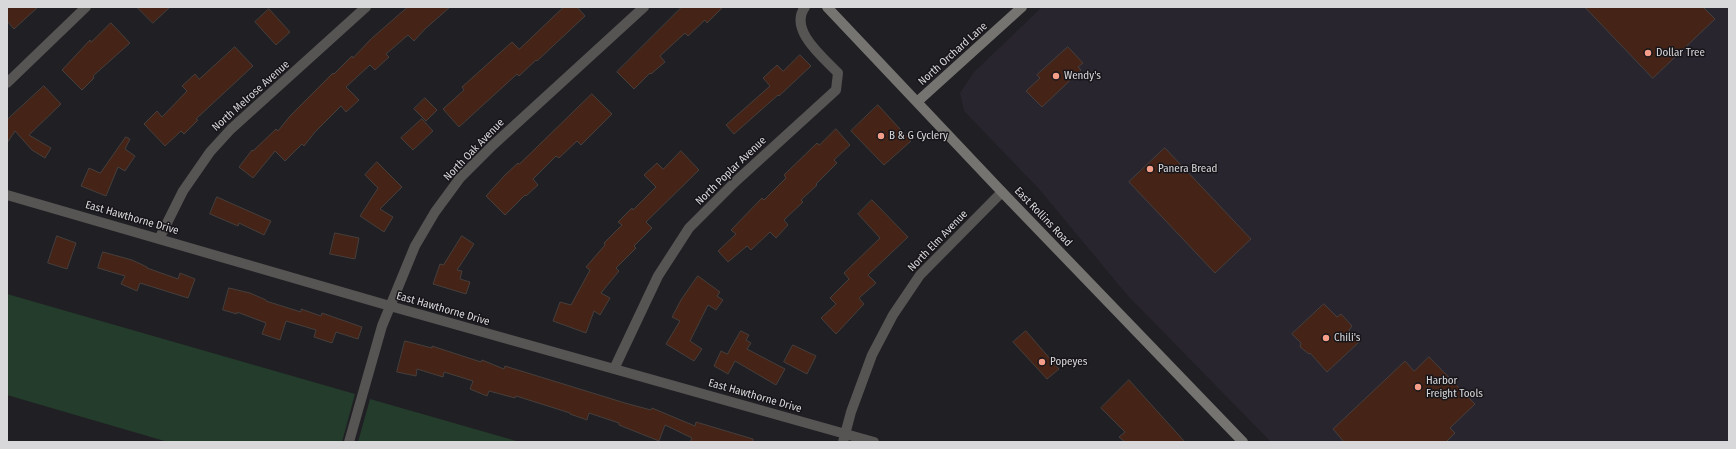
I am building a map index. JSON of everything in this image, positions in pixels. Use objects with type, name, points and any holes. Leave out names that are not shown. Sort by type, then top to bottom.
[{"type":"main road","name":"East Rollins Road","points":[[827,7],[1002,192],[1243,442]]},
{"type":"main road","name":"North Orchard Lane","points":[[917,102],[1022,7]]},
{"type":"street","points":[[7,83],[86,7]]},
{"type":"street","name":"North Melrose Avenue","points":[[159,239],[183,191],[210,152],[231,129],[366,7]]},
{"type":"street","name":"North Oak Avenue","points":[[349,442],[382,326],[415,246],[435,212],[460,178],[492,146],[644,7]]},
{"type":"street","name":"North Poplar Avenue","points":[[614,369],[658,276],[690,228],[735,182],[836,90],[838,73],[805,38],[801,24],[803,9],[805,7]]},
{"type":"street","name":"North Elm Avenue","points":[[844,438],[872,355],[893,315],[920,275],[1002,192]]},
{"type":"street","name":"East Hawthorne Drive","points":[[7,195],[614,369],[844,438],[874,442]]},
{"type":"shaded area","points":[[1042,7],[1729,7],[1729,442],[1271,442],[1128,296],[1039,189],[964,111],[960,93],[974,72]]},
{"type":"green space","points":[[7,294],[355,394],[342,442],[168,442],[7,395]]},
{"type":"green space","points":[[370,399],[520,442],[358,442]]},
{"type":"building","points":[[7,7],[38,7],[14,29],[7,21]]},
{"type":"building","points":[[137,7],[170,7],[153,23]]},
{"type":"building","points":[[408,7],[450,7],[414,41],[408,35],[386,54],[389,57],[375,70],[370,65],[346,87],[359,100],[346,112],[341,106],[315,132],[304,146],[302,144],[285,161],[275,151],[253,178],[239,167],[252,150],[253,151],[276,129],[278,131],[290,116],[333,73],[334,74],[352,56],[353,58],[371,39]]},
{"type":"building","points":[[564,7],[577,7],[585,16],[537,61],[536,60],[519,76],[517,74],[459,127],[443,109],[464,90],[462,87],[512,42],[519,49]]},
{"type":"building","points":[[682,7],[723,7],[707,23],[705,20],[688,36],[685,33],[660,56],[665,62],[651,74],[650,73],[634,89],[617,72]]},
{"type":"building","points":[[1585,7],[1703,7],[1715,19],[1653,78]]},
{"type":"building","points":[[269,9],[290,32],[276,45],[255,22]]},
{"type":"building","points":[[111,23],[130,43],[93,76],[94,78],[82,90],[62,70],[90,40],[91,42]]},
{"type":"building","points":[[235,47],[253,66],[196,119],[198,120],[184,134],[181,131],[165,146],[144,124],[157,111],[162,117],[187,91],[182,86],[195,74],[199,79]]},
{"type":"building","name":"Wendy's","points":[[1068,47],[1083,63],[1078,67],[1081,70],[1042,107],[1026,91],[1040,78],[1037,75]]},
{"type":"building","points":[[800,55],[811,66],[779,96],[778,95],[734,134],[726,125],[770,86],[763,78],[777,65],[783,71]]},
{"type":"building","points":[[44,86],[61,104],[29,135],[51,148],[45,158],[32,150],[15,131],[7,143],[7,120]]},
{"type":"building","points":[[592,94],[612,114],[581,145],[577,141],[559,158],[556,156],[533,179],[538,185],[526,196],[525,195],[505,215],[486,196],[505,175],[518,163],[519,164]]},
{"type":"building","points":[[425,98],[437,110],[426,121],[414,109]]},
{"type":"building","name":"B & G Cyclery","points":[[878,105],[911,141],[884,165],[851,131]]},
{"type":"building","points":[[422,119],[433,131],[413,150],[401,138]]},
{"type":"building","points":[[836,129],[850,145],[834,160],[837,163],[801,200],[803,202],[784,220],[788,225],[776,238],[770,232],[751,250],[747,246],[728,262],[718,251],[736,234],[731,230],[762,198],[764,200],[786,178],[784,175],[817,143],[819,145]]},
{"type":"building","points":[[126,137],[130,139],[125,149],[135,156],[125,171],[118,167],[106,196],[81,186],[89,168],[100,173]]},
{"type":"building","points":[[1165,148],[1251,239],[1215,273],[1129,182]]},
{"type":"building","points":[[681,151],[699,170],[646,222],[652,228],[634,246],[636,248],[616,268],[619,271],[601,293],[610,298],[600,315],[594,311],[586,333],[553,321],[560,302],[571,305],[590,270],[586,267],[605,245],[604,243],[622,225],[618,222],[632,208],[633,210],[656,187],[644,175],[657,163],[663,169]]},
{"type":"building","points":[[377,162],[402,187],[380,209],[393,217],[384,232],[360,216],[378,188],[365,175]]},
{"type":"building","points":[[217,197],[271,221],[264,235],[239,223],[238,226],[210,214]]},
{"type":"building","points":[[872,200],[908,237],[868,275],[876,283],[859,298],[864,304],[836,334],[821,318],[836,304],[830,298],[849,279],[844,273],[880,238],[858,214]]},
{"type":"building","points":[[335,233],[359,238],[355,259],[330,254]]},
{"type":"building","points":[[57,236],[76,243],[67,269],[48,263]]},
{"type":"building","points":[[462,236],[474,244],[457,270],[462,271],[460,279],[470,282],[466,294],[433,284],[440,264],[443,265]]},
{"type":"building","points":[[103,252],[132,260],[147,268],[178,279],[180,273],[195,279],[188,298],[140,283],[137,291],[121,284],[125,276],[98,268]]},
{"type":"building","points":[[698,276],[720,292],[717,296],[723,300],[716,310],[708,305],[690,341],[702,349],[694,361],[666,344],[680,321],[672,317],[681,300]]},
{"type":"building","points":[[229,288],[250,293],[266,301],[301,312],[301,309],[321,316],[322,313],[362,327],[358,339],[336,332],[332,343],[314,337],[316,330],[286,321],[280,340],[262,334],[266,323],[237,312],[237,314],[223,310]]},
{"type":"building","name":"Chili's","points":[[1324,304],[1337,317],[1341,314],[1352,326],[1349,330],[1360,341],[1327,372],[1310,353],[1309,354],[1300,347],[1301,343],[1292,334]]},
{"type":"building","points":[[741,331],[749,335],[746,340],[751,343],[747,349],[785,369],[776,385],[735,361],[728,374],[714,366],[721,351],[727,354]]},
{"type":"building","name":"Popeyes","points":[[1026,331],[1059,369],[1047,379],[1013,342]]},
{"type":"building","points":[[405,341],[432,348],[432,346],[481,362],[482,360],[504,369],[505,366],[625,403],[651,410],[652,408],[695,426],[696,422],[753,439],[753,442],[690,442],[692,438],[665,425],[659,441],[619,425],[619,423],[589,413],[587,420],[516,396],[515,398],[489,391],[487,396],[470,389],[473,381],[444,372],[443,377],[417,369],[416,376],[397,372]]},
{"type":"building","points":[[793,345],[816,356],[807,374],[784,362]]},
{"type":"building","name":"Harbor Freight Tools","points":[[1429,357],[1475,404],[1450,428],[1455,433],[1446,442],[1344,442],[1333,429],[1405,361],[1414,371]]},
{"type":"building","points":[[1129,380],[1185,442],[1125,442],[1119,437],[1125,432],[1101,408]]},
{"type":"place","name":"Dollar Tree","points":[[1648,53]]},
{"type":"place","name":"Wendy's","points":[[1056,76]]},
{"type":"place","name":"B & G Cyclery","points":[[881,136]]},
{"type":"place","name":"Panera Bread","points":[[1150,169]]},
{"type":"place","name":"Chili's","points":[[1326,338]]},
{"type":"place","name":"Popeyes","points":[[1042,362]]},
{"type":"place","name":"Harbor Freight Tools","points":[[1418,387]]}]
